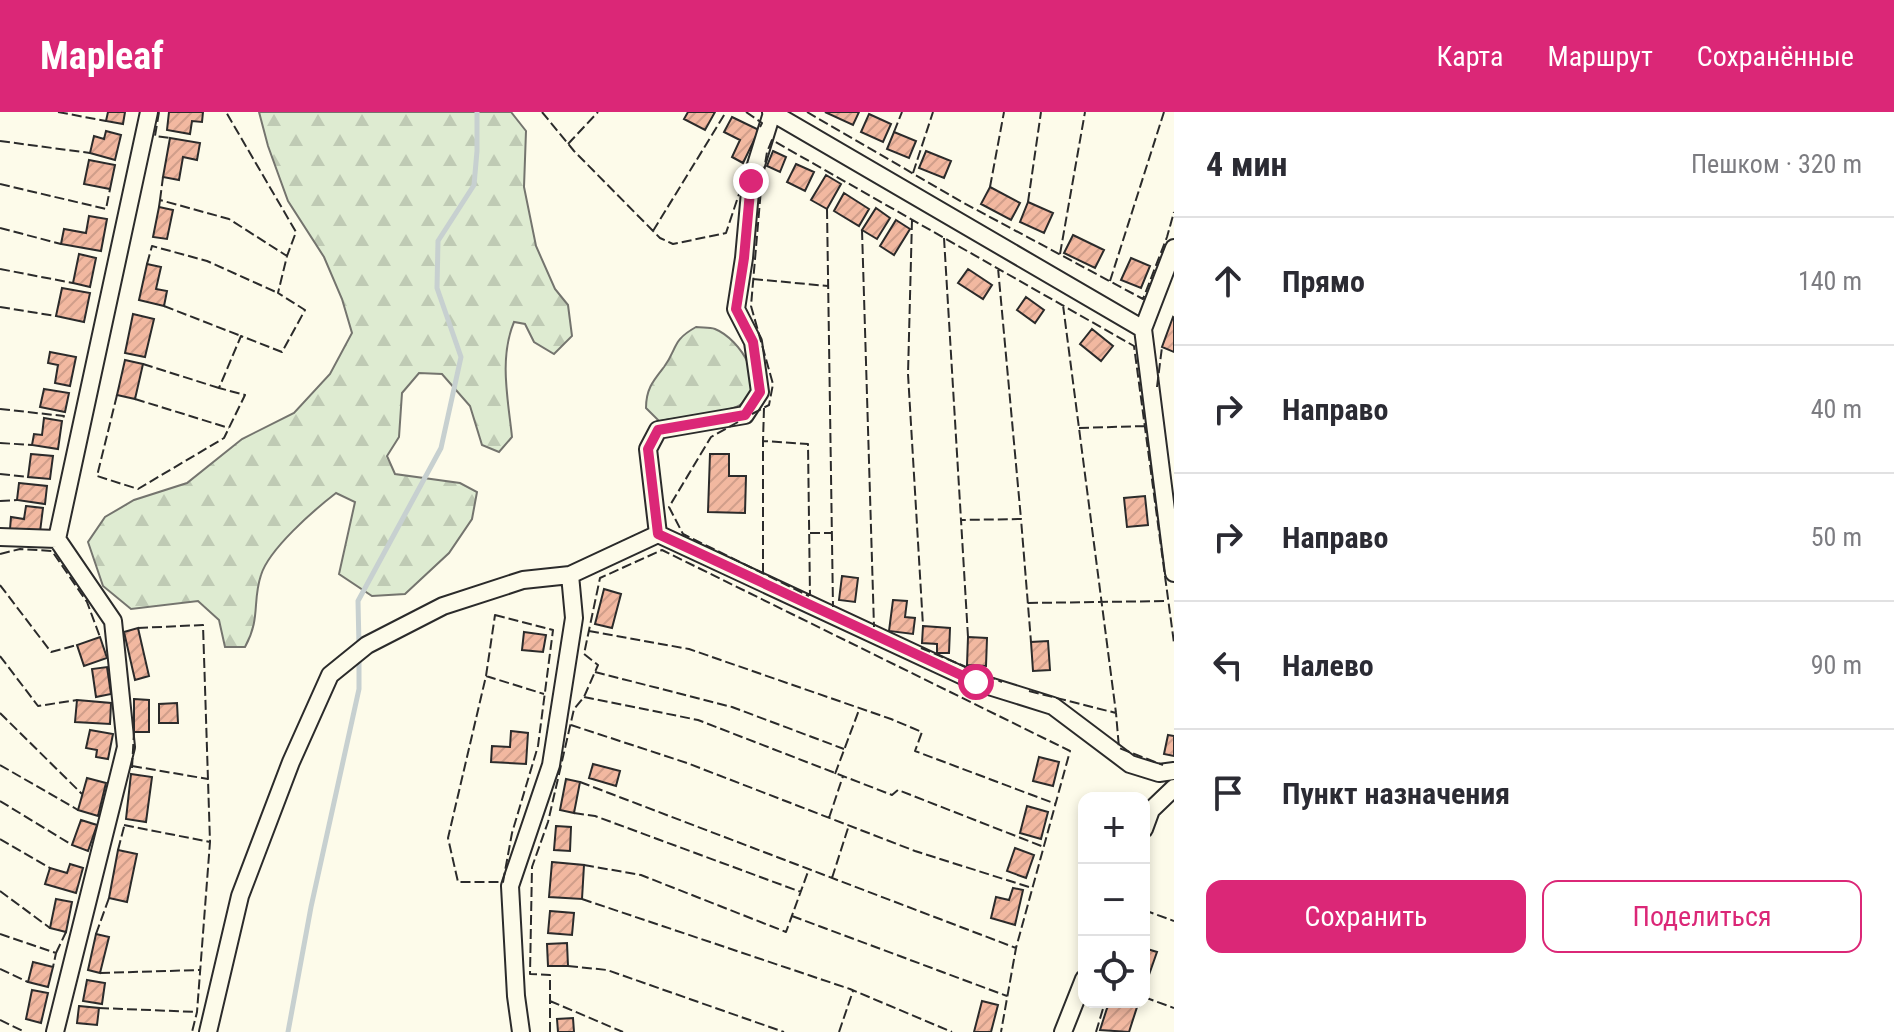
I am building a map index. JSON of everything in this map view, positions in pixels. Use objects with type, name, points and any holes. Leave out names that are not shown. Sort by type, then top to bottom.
[{"type":"street","points":[[55,1032],[126,747],[113,621],[57,539],[149,112]]},
{"type":"street","points":[[658,534],[648,449],[658,430],[745,415],[760,392],[753,342],[736,309],[751,181],[771,112],[1143,329]]},
{"type":"street","points":[[1174,248],[1143,329],[1174,573]]},
{"type":"street","points":[[208,1032],[240,896],[291,762],[330,675],[367,645],[443,606],[523,580],[570,575],[658,534],[976,682],[1053,706],[1130,764],[1159,773],[1174,771]]},
{"type":"street","points":[[0,537],[57,539]]},
{"type":"street","points":[[521,1032],[510,886],[551,765],[574,618],[570,575]]},
{"type":"street","points":[[1150,813],[1174,788]]},
{"type":"street","points":[[1063,1032],[1078,994]]},
{"type":"green space","points":[[259,112],[511,112],[526,131],[524,187],[536,246],[555,289],[568,305],[572,336],[554,354],[534,342],[525,324],[514,322],[506,364],[512,437],[499,452],[482,445],[470,406],[442,374],[419,373],[402,393],[399,437],[387,456],[395,474],[460,483],[477,492],[472,519],[449,553],[405,594],[372,596],[339,574],[355,502],[336,493],[293,531],[266,565],[258,585],[253,627],[245,647],[225,647],[219,620],[198,601],[131,609],[103,586],[88,542],[105,517],[134,500],[187,483],[242,439],[294,413],[330,374],[352,333],[324,257],[288,201]]},
{"type":"green space","points":[[696,327],[715,329],[734,342],[742,352],[752,375],[749,396],[734,408],[659,421],[646,408],[649,390],[679,341]]},
{"type":"building","points":[[108,112],[125,112],[123,124],[106,121]]},
{"type":"building","points":[[169,112],[203,112],[202,122],[192,121],[190,134],[167,130]]},
{"type":"building","points":[[688,112],[715,112],[705,130],[684,119]]},
{"type":"building","points":[[825,112],[859,112],[853,125]]},
{"type":"building","points":[[869,114],[891,124],[883,142],[861,132]]},
{"type":"building","points":[[732,117],[759,130],[743,163],[732,157],[740,140],[724,132]]},
{"type":"building","points":[[106,131],[121,135],[115,160],[90,153],[94,136],[104,139]]},
{"type":"building","points":[[894,132],[916,141],[909,158],[887,149]]},
{"type":"building","points":[[170,138],[200,143],[197,160],[183,157],[179,180],[163,177]]},
{"type":"building","points":[[773,151],[786,157],[780,172],[767,166]]},
{"type":"building","points":[[926,151],[951,161],[944,178],[919,168]]},
{"type":"building","points":[[89,160],[115,165],[110,189],[84,184]]},
{"type":"building","points":[[796,164],[814,172],[805,191],[787,182]]},
{"type":"building","points":[[826,175],[841,184],[827,209],[811,200]]},
{"type":"building","points":[[990,187],[1020,203],[1011,220],[981,204]]},
{"type":"building","points":[[844,193],[869,209],[859,226],[834,211]]},
{"type":"building","points":[[1028,202],[1053,213],[1044,233],[1020,222]]},
{"type":"building","points":[[159,207],[173,210],[167,239],[153,237]]},
{"type":"building","points":[[876,208],[890,218],[877,239],[862,230]]},
{"type":"building","points":[[89,216],[107,219],[101,251],[61,244],[64,229],[86,233]]},
{"type":"building","points":[[896,220],[910,229],[894,255],[880,246]]},
{"type":"building","points":[[1073,235],[1104,250],[1095,268],[1064,253]]},
{"type":"building","points":[[79,254],[96,258],[90,287],[73,283]]},
{"type":"building","points":[[1131,258],[1150,266],[1141,288],[1121,280]]},
{"type":"building","points":[[147,264],[161,267],[156,289],[167,291],[164,306],[139,300]]},
{"type":"building","points":[[968,269],[992,285],[983,299],[958,283]]},
{"type":"building","points":[[62,288],[90,293],[84,322],[56,316]]},
{"type":"building","points":[[1026,297],[1044,310],[1035,323],[1017,310]]},
{"type":"building","points":[[133,314],[154,319],[145,357],[125,353]]},
{"type":"building","points":[[1174,318],[1174,352],[1162,347]]},
{"type":"building","points":[[1092,329],[1113,346],[1101,361],[1080,344]]},
{"type":"building","points":[[50,352],[76,357],[70,386],[55,383],[58,365],[48,363]]},
{"type":"building","points":[[125,360],[143,364],[135,399],[117,395]]},
{"type":"building","points":[[44,389],[69,393],[65,412],[40,407]]},
{"type":"building","points":[[44,418],[62,421],[58,449],[32,445],[34,434],[42,435]]},
{"type":"building","points":[[31,454],[53,456],[50,479],[28,477]]},
{"type":"building","points":[[710,454],[729,454],[729,476],[746,476],[745,513],[708,512]]},
{"type":"building","points":[[19,483],[47,486],[45,504],[17,500]]},
{"type":"building","points":[[1145,496],[1148,525],[1127,527],[1124,498]]},
{"type":"building","points":[[26,506],[43,508],[40,532],[10,529],[11,517],[24,519]]},
{"type":"building","points":[[842,576],[858,578],[855,602],[839,600]]},
{"type":"building","points":[[604,589],[621,594],[612,628],[595,624]]},
{"type":"building","points":[[893,600],[907,601],[905,617],[915,618],[913,634],[889,631]]},
{"type":"building","points":[[923,626],[950,628],[949,653],[937,653],[937,644],[922,643]]},
{"type":"building","points":[[138,628],[149,676],[135,680],[124,632]]},
{"type":"building","points":[[524,632],[546,635],[543,652],[522,650]]},
{"type":"building","points":[[100,637],[107,658],[84,666],[77,645]]},
{"type":"building","points":[[968,637],[987,638],[986,666],[967,665]]},
{"type":"building","points":[[1048,641],[1050,670],[1033,671],[1031,642]]},
{"type":"building","points":[[107,667],[111,694],[96,697],[92,669]]},
{"type":"building","points":[[134,699],[149,700],[149,732],[134,732]]},
{"type":"building","points":[[77,700],[111,703],[110,724],[75,722]]},
{"type":"building","points":[[177,703],[178,723],[159,723],[159,704]]},
{"type":"building","points":[[90,730],[113,734],[108,759],[96,757],[97,750],[86,748]]},
{"type":"building","points":[[511,731],[528,733],[526,764],[491,762],[492,746],[510,747]]},
{"type":"building","points":[[1168,735],[1174,736],[1174,756],[1164,754]]},
{"type":"building","points":[[1039,757],[1059,762],[1053,786],[1033,781]]},
{"type":"building","points":[[593,764],[620,771],[616,786],[589,778]]},
{"type":"building","points":[[131,774],[152,777],[146,822],[126,819]]},
{"type":"building","points":[[87,778],[106,783],[98,816],[78,810]]},
{"type":"building","points":[[566,779],[580,782],[574,813],[560,810]]},
{"type":"building","points":[[1027,806],[1048,812],[1041,839],[1020,833]]},
{"type":"building","points":[[81,820],[97,825],[88,851],[72,845]]},
{"type":"building","points":[[556,826],[571,827],[570,851],[554,850]]},
{"type":"building","points":[[1015,848],[1034,855],[1026,878],[1007,871]]},
{"type":"building","points":[[118,850],[137,854],[127,902],[109,898]]},
{"type":"building","points":[[552,862],[584,865],[582,899],[549,897]]},
{"type":"building","points":[[70,864],[83,868],[76,893],[45,884],[50,868],[67,873]]},
{"type":"building","points":[[1013,888],[1023,890],[1015,925],[991,918],[996,897],[1009,900]]},
{"type":"building","points":[[56,899],[72,902],[66,932],[50,928]]},
{"type":"building","points":[[550,911],[574,913],[572,935],[548,933]]},
{"type":"building","points":[[96,934],[109,937],[100,973],[88,970]]},
{"type":"building","points":[[567,943],[568,966],[548,966],[547,944]]},
{"type":"building","points":[[1150,950],[1157,952],[1150,972]]},
{"type":"building","points":[[33,962],[53,967],[48,987],[28,982]]},
{"type":"building","points":[[87,980],[105,983],[102,1004],[83,1001]]},
{"type":"building","points":[[32,990],[48,993],[41,1023],[26,1019]]},
{"type":"building","points":[[982,1001],[998,1005],[991,1032],[974,1032]]},
{"type":"building","points":[[79,1006],[99,1008],[97,1025],[77,1023]]},
{"type":"building","points":[[1107,1008],[1137,1008],[1129,1032],[1100,1030]]},
{"type":"building","points":[[573,1018],[574,1032],[558,1032],[557,1019]]},
{"type":"waterway","points":[[359,646],[358,601],[441,448],[461,357],[437,288],[438,241],[474,185],[477,112]]},
{"type":"waterway","points":[[288,1032],[311,907],[359,689],[359,656]]},
{"type":"fence","points":[[58,112],[106,121]]},
{"type":"fence","points":[[159,112],[155,136],[170,138]]},
{"type":"fence","points":[[117,395],[97,476],[138,489],[224,438],[245,395],[219,388],[241,336],[282,352],[305,310],[278,293],[296,232],[226,112]]},
{"type":"fence","points":[[542,112],[574,151],[660,238],[673,244],[726,233],[746,173]]},
{"type":"fence","points":[[568,144],[598,112]]},
{"type":"fence","points":[[653,231],[726,112]]},
{"type":"fence","points":[[746,112],[762,123],[760,127]]},
{"type":"fence","points":[[807,112],[962,202],[1143,299],[1174,212]]},
{"type":"fence","points":[[894,132],[902,112]]},
{"type":"fence","points":[[913,173],[933,112]]},
{"type":"fence","points":[[990,187],[1004,112]]},
{"type":"fence","points":[[1028,202],[1041,112]]},
{"type":"fence","points":[[1060,254],[1085,112]]},
{"type":"fence","points":[[1110,281],[1164,112]]},
{"type":"fence","points":[[752,414],[769,405],[773,384],[751,306],[761,189],[772,140],[1134,346],[1174,643]]},
{"type":"fence","points":[[0,141],[90,153]]},
{"type":"fence","points":[[160,200],[163,177]]},
{"type":"fence","points":[[0,184],[106,209],[110,189]]},
{"type":"fence","points":[[159,207],[160,200],[229,219],[287,256]]},
{"type":"fence","points":[[827,209],[833,607]]},
{"type":"fence","points":[[912,220],[908,374],[923,626]]},
{"type":"fence","points":[[0,228],[61,244]]},
{"type":"fence","points":[[862,230],[874,627]]},
{"type":"fence","points":[[944,238],[961,520]]},
{"type":"fence","points":[[147,264],[152,246],[207,261],[278,293]]},
{"type":"fence","points":[[998,268],[1021,519]]},
{"type":"fence","points":[[0,269],[73,283]]},
{"type":"fence","points":[[753,279],[828,286]]},
{"type":"fence","points":[[1063,305],[1116,713]]},
{"type":"fence","points":[[164,306],[241,336]]},
{"type":"fence","points":[[0,307],[56,316]]},
{"type":"fence","points":[[1157,387],[1162,347]]},
{"type":"fence","points":[[143,364],[219,388]]},
{"type":"fence","points":[[135,399],[229,428]]},
{"type":"fence","points":[[764,408],[763,441],[808,444],[810,596]]},
{"type":"fence","points":[[0,409],[64,416],[62,421]]},
{"type":"fence","points":[[738,422],[711,437],[669,507],[683,534],[809,596]]},
{"type":"fence","points":[[1079,428],[1145,426]]},
{"type":"fence","points":[[763,441],[763,573]]},
{"type":"fence","points":[[0,443],[32,445]]},
{"type":"fence","points":[[0,474],[28,477]]},
{"type":"fence","points":[[0,501],[17,500]]},
{"type":"fence","points":[[968,637],[961,520],[1021,519],[1031,642]]},
{"type":"fence","points":[[810,533],[832,533]]},
{"type":"fence","points":[[0,554],[20,549],[52,551],[87,602],[100,637]]},
{"type":"fence","points":[[550,1032],[550,975],[530,974],[532,867],[548,822],[574,709],[584,697],[598,665],[584,654],[600,578],[662,550],[1070,751],[1016,948],[1001,1032]]},
{"type":"fence","points":[[0,585],[51,652],[77,645]]},
{"type":"fence","points":[[1028,603],[1168,601]]},
{"type":"fence","points":[[495,615],[553,630],[538,746],[512,833],[503,882],[458,882],[448,838],[486,676],[495,615]]},
{"type":"fence","points":[[138,628],[203,625],[210,842],[197,1012],[192,1032]]},
{"type":"fence","points":[[589,631],[689,649],[891,719],[922,732],[915,751],[1056,804]]},
{"type":"fence","points":[[921,648],[1002,682]]},
{"type":"fence","points":[[0,656],[38,706],[77,700]]},
{"type":"fence","points":[[595,672],[732,707],[844,749]]},
{"type":"fence","points":[[486,676],[544,694]]},
{"type":"fence","points":[[1029,691],[1116,713],[1119,748],[1163,765]]},
{"type":"fence","points":[[584,697],[698,720],[892,795],[898,790],[1044,847]]},
{"type":"fence","points":[[835,774],[859,710]]},
{"type":"fence","points":[[0,713],[82,794]]},
{"type":"fence","points":[[571,725],[687,763],[915,851],[1032,888]]},
{"type":"fence","points":[[132,768],[134,732]]},
{"type":"fence","points":[[0,765],[78,810]]},
{"type":"fence","points":[[132,766],[208,779]]},
{"type":"fence","points":[[829,818],[843,776]]},
{"type":"fence","points":[[580,782],[1016,948]]},
{"type":"fence","points":[[0,801],[72,845]]},
{"type":"fence","points":[[574,813],[595,816],[801,892]]},
{"type":"fence","points":[[118,850],[125,823]]},
{"type":"fence","points":[[124,825],[210,842]]},
{"type":"fence","points":[[832,878],[849,825]]},
{"type":"fence","points":[[0,839],[50,868]]},
{"type":"fence","points":[[584,865],[641,875],[786,932],[809,869]]},
{"type":"fence","points":[[0,891],[50,928]]},
{"type":"fence","points":[[96,934],[109,898]]},
{"type":"fence","points":[[582,899],[850,989],[952,1032]]},
{"type":"fence","points":[[1150,912],[1174,921]]},
{"type":"fence","points":[[792,916],[1007,996]]},
{"type":"fence","points":[[56,953],[66,932]]},
{"type":"fence","points":[[0,934],[56,953],[53,967]]},
{"type":"fence","points":[[568,966],[607,970],[784,1032]]},
{"type":"fence","points":[[0,969],[28,982]]},
{"type":"fence","points":[[100,973],[200,970]]},
{"type":"fence","points":[[839,1032],[853,991]]},
{"type":"fence","points":[[1150,999],[1174,1008]]},
{"type":"fence","points":[[550,1001],[623,1032]]},
{"type":"fence","points":[[99,1008],[197,1012]]},
{"type":"fence","points":[[1096,1032],[1103,1008]]},
{"type":"fence","points":[[0,1020],[25,1032]]},
{"type":"route","points":[[751,181],[736,309],[753,342],[760,392],[745,415],[658,430],[648,449],[658,534],[976,682]]}]
